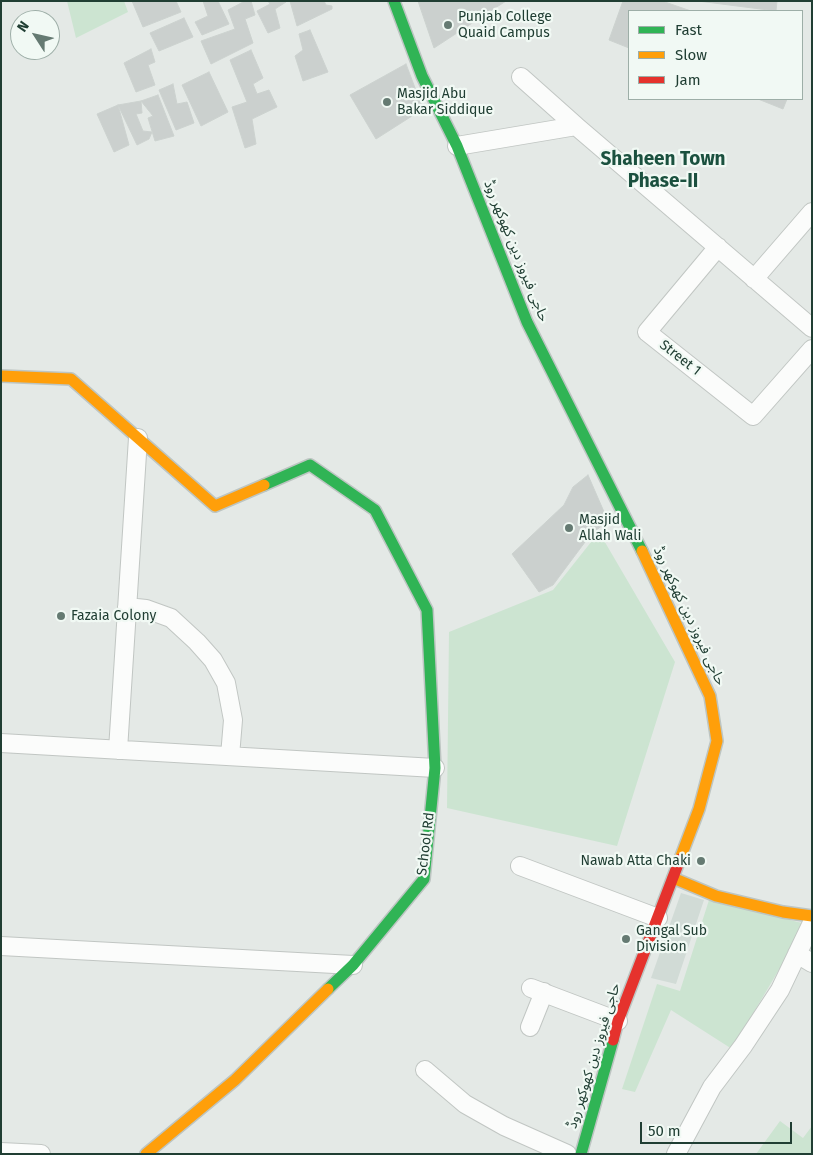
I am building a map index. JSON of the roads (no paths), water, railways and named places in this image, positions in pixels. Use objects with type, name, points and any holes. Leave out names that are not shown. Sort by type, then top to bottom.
[{"type":"street","name":"حاجی فیروز دین کھوکھر روڈ","points":[[394,1],[422,76],[458,146],[527,322],[622,509],[710,696],[717,742],[699,809],[618,1021],[581,1154]]},
{"type":"street","points":[[521,77],[812,328]]},
{"type":"street","points":[[458,146],[576,126]]},
{"type":"street","points":[[754,279],[812,212]]},
{"type":"street","name":"Street 1","points":[[718,247],[647,332],[753,416],[812,349]]},
{"type":"street","points":[[1,376],[71,379],[138,438],[118,750]]},
{"type":"street","name":"School Rd","points":[[138,438],[215,506],[310,465],[375,510],[427,610],[435,768],[424,879],[353,965],[234,1080],[146,1154]]},
{"type":"street","points":[[127,607],[146,609],[171,618],[213,660],[226,683],[233,720],[230,756]]},
{"type":"street","points":[[1,743],[435,768]]},
{"type":"street","points":[[520,866],[658,918]]},
{"type":"street","points":[[673,878],[716,896],[783,912],[812,916]]},
{"type":"street","points":[[676,1154],[712,1087],[804,959],[812,923]]},
{"type":"street","points":[[1,946],[353,965]]},
{"type":"street","points":[[530,1027],[538,990],[618,1021]]},
{"type":"street","points":[[425,1070],[465,1104],[504,1126],[567,1154]]},
{"type":"street","points":[[1,1152],[40,1154]]},
{"type":"place","name":"Punjab College Quaid Campus","points":[[448,25]]},
{"type":"place","name":"Masjid Abu Bakar Siddique","points":[[387,102]]},
{"type":"place","name":"Masjid Allah Wali","points":[[569,528]]},
{"type":"place","name":"Fazaia Colony","points":[[61,616]]},
{"type":"place","name":"Nawab Atta Chaki","points":[[701,861]]},
{"type":"place","name":"Gangal Sub Division","points":[[626,939]]},
{"type":"district","name":"Shaheen Town Phase-II","points":[[663,171]]}]
